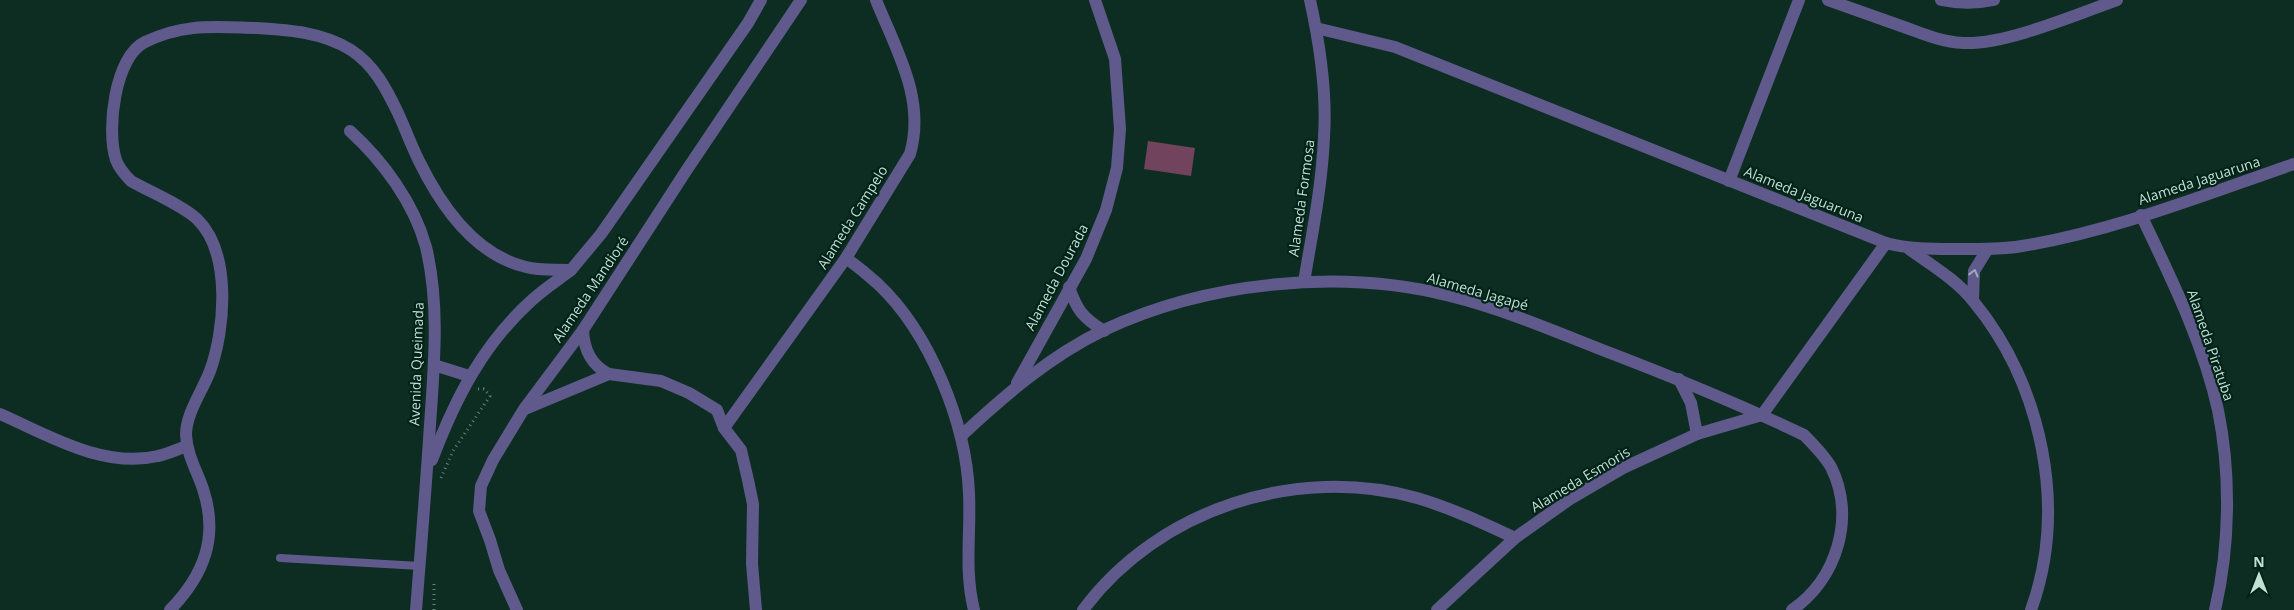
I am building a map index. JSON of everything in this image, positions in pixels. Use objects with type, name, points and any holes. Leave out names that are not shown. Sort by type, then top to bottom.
[{"type":"street","name":"Avenida Queimada","points":[[427,472],[447,421],[466,382],[504,328],[532,300],[571,270],[601,234],[748,23],[761,0]]},
{"type":"street","name":"Alameda Mandioré","points":[[517,610],[499,570],[479,511],[481,486],[493,460],[524,409],[583,330],[686,171],[801,0]]},
{"type":"street","name":"Alameda Campelo","points":[[724,428],[846,258],[910,154],[916,136],[914,97],[876,0]]},
{"type":"street","name":"Alameda Dourada","points":[[1014,388],[1086,259],[1106,210],[1117,168],[1120,129],[1115,59],[1095,0]]},
{"type":"street","name":"Alameda Formosa","points":[[1304,282],[1320,186],[1324,135],[1324,82],[1310,0]]},
{"type":"street","points":[[1729,181],[1799,0]]},
{"type":"street","points":[[1828,0],[1941,40],[1962,43],[1979,43],[1998,39],[2117,0]]},
{"type":"street","points":[[1941,0],[1960,4],[1977,4],[1994,0]]},
{"type":"street","points":[[170,610],[195,580],[208,548],[210,531],[208,505],[187,446],[188,420],[216,351],[221,311],[221,271],[210,238],[197,219],[131,181],[116,160],[112,138],[113,116],[124,66],[135,48],[170,31],[187,27],[287,30],[325,38],[350,50],[368,63],[376,74],[402,120],[419,162],[441,197],[470,236],[486,249],[509,261],[538,269],[571,270]]},
{"type":"street","name":"Alameda Jaguaruna","points":[[1316,28],[1395,47],[1886,243],[1909,249],[1986,250],[2021,247],[2065,238],[2141,216],[2294,164]]},
{"type":"street","name":"Avenida Queimada","points":[[350,131],[369,149],[395,183],[413,214],[425,246],[433,291],[434,365],[416,610]]},
{"type":"street","name":"Alameda Piratuba","points":[[2141,216],[2178,293],[2201,355],[2218,410],[2227,498],[2220,589],[2215,610]]},
{"type":"street","points":[[1762,415],[1886,243]]},
{"type":"street","points":[[1909,249],[1949,278],[1973,300],[1994,328],[2012,360],[2033,410],[2044,461],[2047,509],[2045,553],[2031,610]]},
{"type":"street","points":[[1973,300],[1974,271],[1986,250]]},
{"type":"street","points":[[846,258],[879,285],[903,312],[924,345],[944,385],[961,436],[968,484],[970,512],[967,568],[974,610]]},
{"type":"street","name":"Alameda Jagapé","points":[[961,436],[1014,388],[1040,369],[1104,331],[1163,308],[1206,296],[1304,282],[1342,282],[1398,286],[1449,295],[1510,313],[1679,379],[1804,435],[1819,450],[1830,467],[1838,485],[1843,516],[1839,544],[1825,575],[1805,601],[1792,610]]},
{"type":"street","points":[[1069,287],[1080,313],[1088,321],[1104,331]]},
{"type":"street","points":[[583,330],[584,346],[600,369],[609,374],[661,381],[689,393],[716,410],[724,428],[740,450],[753,504],[752,564],[756,610]]},
{"type":"street","points":[[434,365],[466,382]]},
{"type":"street","points":[[524,409],[609,374]]},
{"type":"street","points":[[1679,379],[1691,403],[1697,434]]},
{"type":"street","points":[[0,414],[85,451],[106,455],[124,458],[158,456],[187,446]]},
{"type":"street","name":"Alameda Esmoris","points":[[1436,610],[1515,538],[1570,499],[1623,468],[1697,434],[1762,415]]},
{"type":"street","points":[[1083,610],[1116,572],[1152,543],[1199,516],[1232,503],[1278,491],[1321,487],[1373,489],[1390,492],[1451,509],[1515,538]]},
{"type":"lane","points":[[280,558],[420,566]]},
{"type":"path","points":[[438,484],[453,451],[490,396],[484,389],[466,382]]},
{"type":"path","points":[[434,581],[434,610]]},
{"type":"building","points":[[1148,141],[1195,148],[1191,176],[1144,169]]}]
